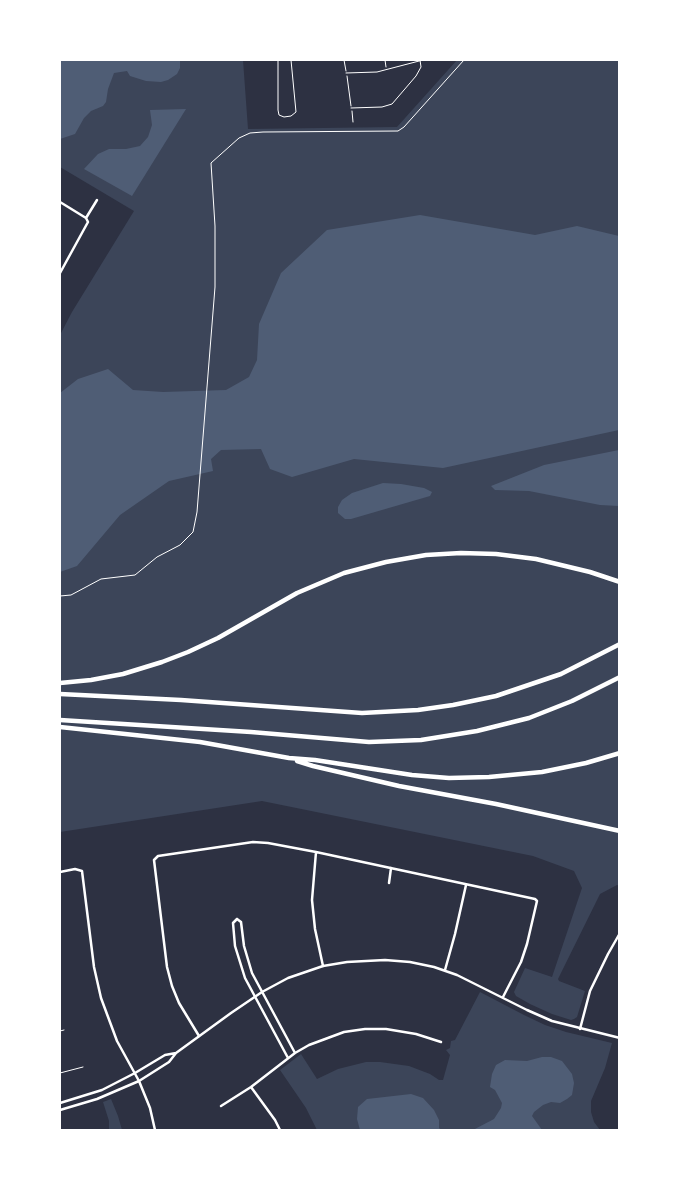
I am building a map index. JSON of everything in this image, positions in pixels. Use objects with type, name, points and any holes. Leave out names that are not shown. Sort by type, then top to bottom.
[{"type":"highway","points":[[60,682],[112,676],[162,662],[218,638],[297,593],[344,573],[386,562],[426,555],[496,554],[537,559],[620,582]]},
{"type":"highway","points":[[60,694],[362,713],[418,710],[496,696],[561,674],[620,644]]},
{"type":"highway","points":[[60,720],[369,742],[421,740],[477,731],[529,718],[572,701],[620,677]]},
{"type":"highway","points":[[60,727],[200,742],[289,758],[449,778],[542,772],[620,753]]},
{"type":"highway","points":[[289,758],[399,786],[620,831]]},
{"type":"street","points":[[86,218],[97,200]]},
{"type":"street","points":[[60,202],[88,222],[60,273]]},
{"type":"street","points":[[199,1036],[179,1003],[167,967],[154,860],[159,856],[253,842],[316,852],[535,899],[537,901],[527,944],[503,997]]},
{"type":"street","points":[[316,852],[312,900],[323,966]]},
{"type":"street","points":[[389,883],[391,868]]},
{"type":"street","points":[[60,872],[75,869],[82,871],[94,967],[101,998],[117,1041],[139,1081],[155,1130]]},
{"type":"street","points":[[445,970],[466,883]]},
{"type":"street","points":[[288,1058],[244,978],[237,955],[234,920],[241,922],[248,963],[295,1053]]},
{"type":"street","points":[[579,1029],[590,991],[620,933]]},
{"type":"street","points":[[60,1110],[139,1081],[169,1062],[176,1053],[262,992],[288,978],[323,966],[360,960],[410,962],[445,970],[539,1016],[620,1038]]},
{"type":"street","points":[[221,1106],[295,1053],[344,1032],[365,1029],[401,1031],[441,1042]]},
{"type":"street","points":[[60,1103],[95,1092],[165,1055],[176,1053]]},
{"type":"street","points":[[251,1087],[280,1130]]},
{"type":"lane","points":[[278,60],[278,110],[279,115],[284,117],[296,112],[291,60]]},
{"type":"lane","points":[[344,60],[354,122]]},
{"type":"lane","points":[[384,60],[386,70]]},
{"type":"lane","points":[[346,73],[377,72],[422,60],[416,76],[392,104],[351,108]]},
{"type":"lane","points":[[60,1031],[64,1030]]},
{"type":"lane","points":[[60,1073],[83,1067]]},
{"type":"path","points":[[60,596],[71,595],[102,579],[135,575],[157,557],[172,551],[192,532],[197,512],[215,286],[211,163],[239,138],[250,133],[398,131],[464,60]]},
{"type":"shaded area","points":[[60,60],[243,60],[248,129],[397,127],[457,60],[619,60],[620,886],[600,894],[558,979],[585,991],[574,1019],[552,1014],[516,996],[514,992],[525,968],[552,977],[582,888],[574,871],[533,856],[262,801],[60,832],[60,335],[134,211],[60,167]]},
{"type":"shaded area","points":[[60,60],[180,60],[180,68],[177,74],[161,82],[130,76],[127,71],[114,73],[103,106],[91,111],[84,118],[75,134],[60,139]]},
{"type":"shaded area","points":[[186,109],[132,196],[84,169],[98,154],[109,149],[140,146],[148,137],[152,125],[150,110]]},
{"type":"shaded area","points":[[420,215],[535,235],[577,226],[619,236],[619,430],[443,468],[354,459],[292,477],[270,469],[261,449],[221,450],[211,459],[213,471],[169,481],[120,515],[77,566],[60,572],[60,393],[78,379],[108,369],[133,390],[226,390],[249,377],[257,360],[259,324],[281,273],[327,230]]},
{"type":"shaded area","points":[[619,450],[619,506],[600,505],[529,491],[495,490],[491,486],[544,465]]},
{"type":"shaded area","points":[[383,483],[424,488],[432,492],[430,496],[351,519],[345,519],[338,513],[342,500],[352,493]]},
{"type":"shaded area","points":[[480,992],[545,1025],[612,1043],[591,1101],[594,1122],[600,1130],[317,1130],[306,1108],[280,1070],[301,1054],[317,1079],[338,1069],[366,1062],[380,1062],[409,1066],[443,1080],[450,1055],[446,1050],[450,1048],[451,1041],[455,1040]]},
{"type":"shaded area","points":[[542,1057],[562,1061],[572,1074],[574,1083],[572,1095],[567,1099],[560,1103],[543,1105],[534,1112],[532,1116],[542,1130],[473,1130],[494,1119],[501,1108],[502,1103],[495,1090],[490,1087],[496,1065],[505,1060],[527,1061]]},
{"type":"shaded area","points":[[411,1094],[423,1098],[434,1110],[441,1130],[360,1130],[358,1107],[367,1099]]},
{"type":"shaded area","points":[[111,1099],[122,1130],[109,1130],[103,1102]]}]
